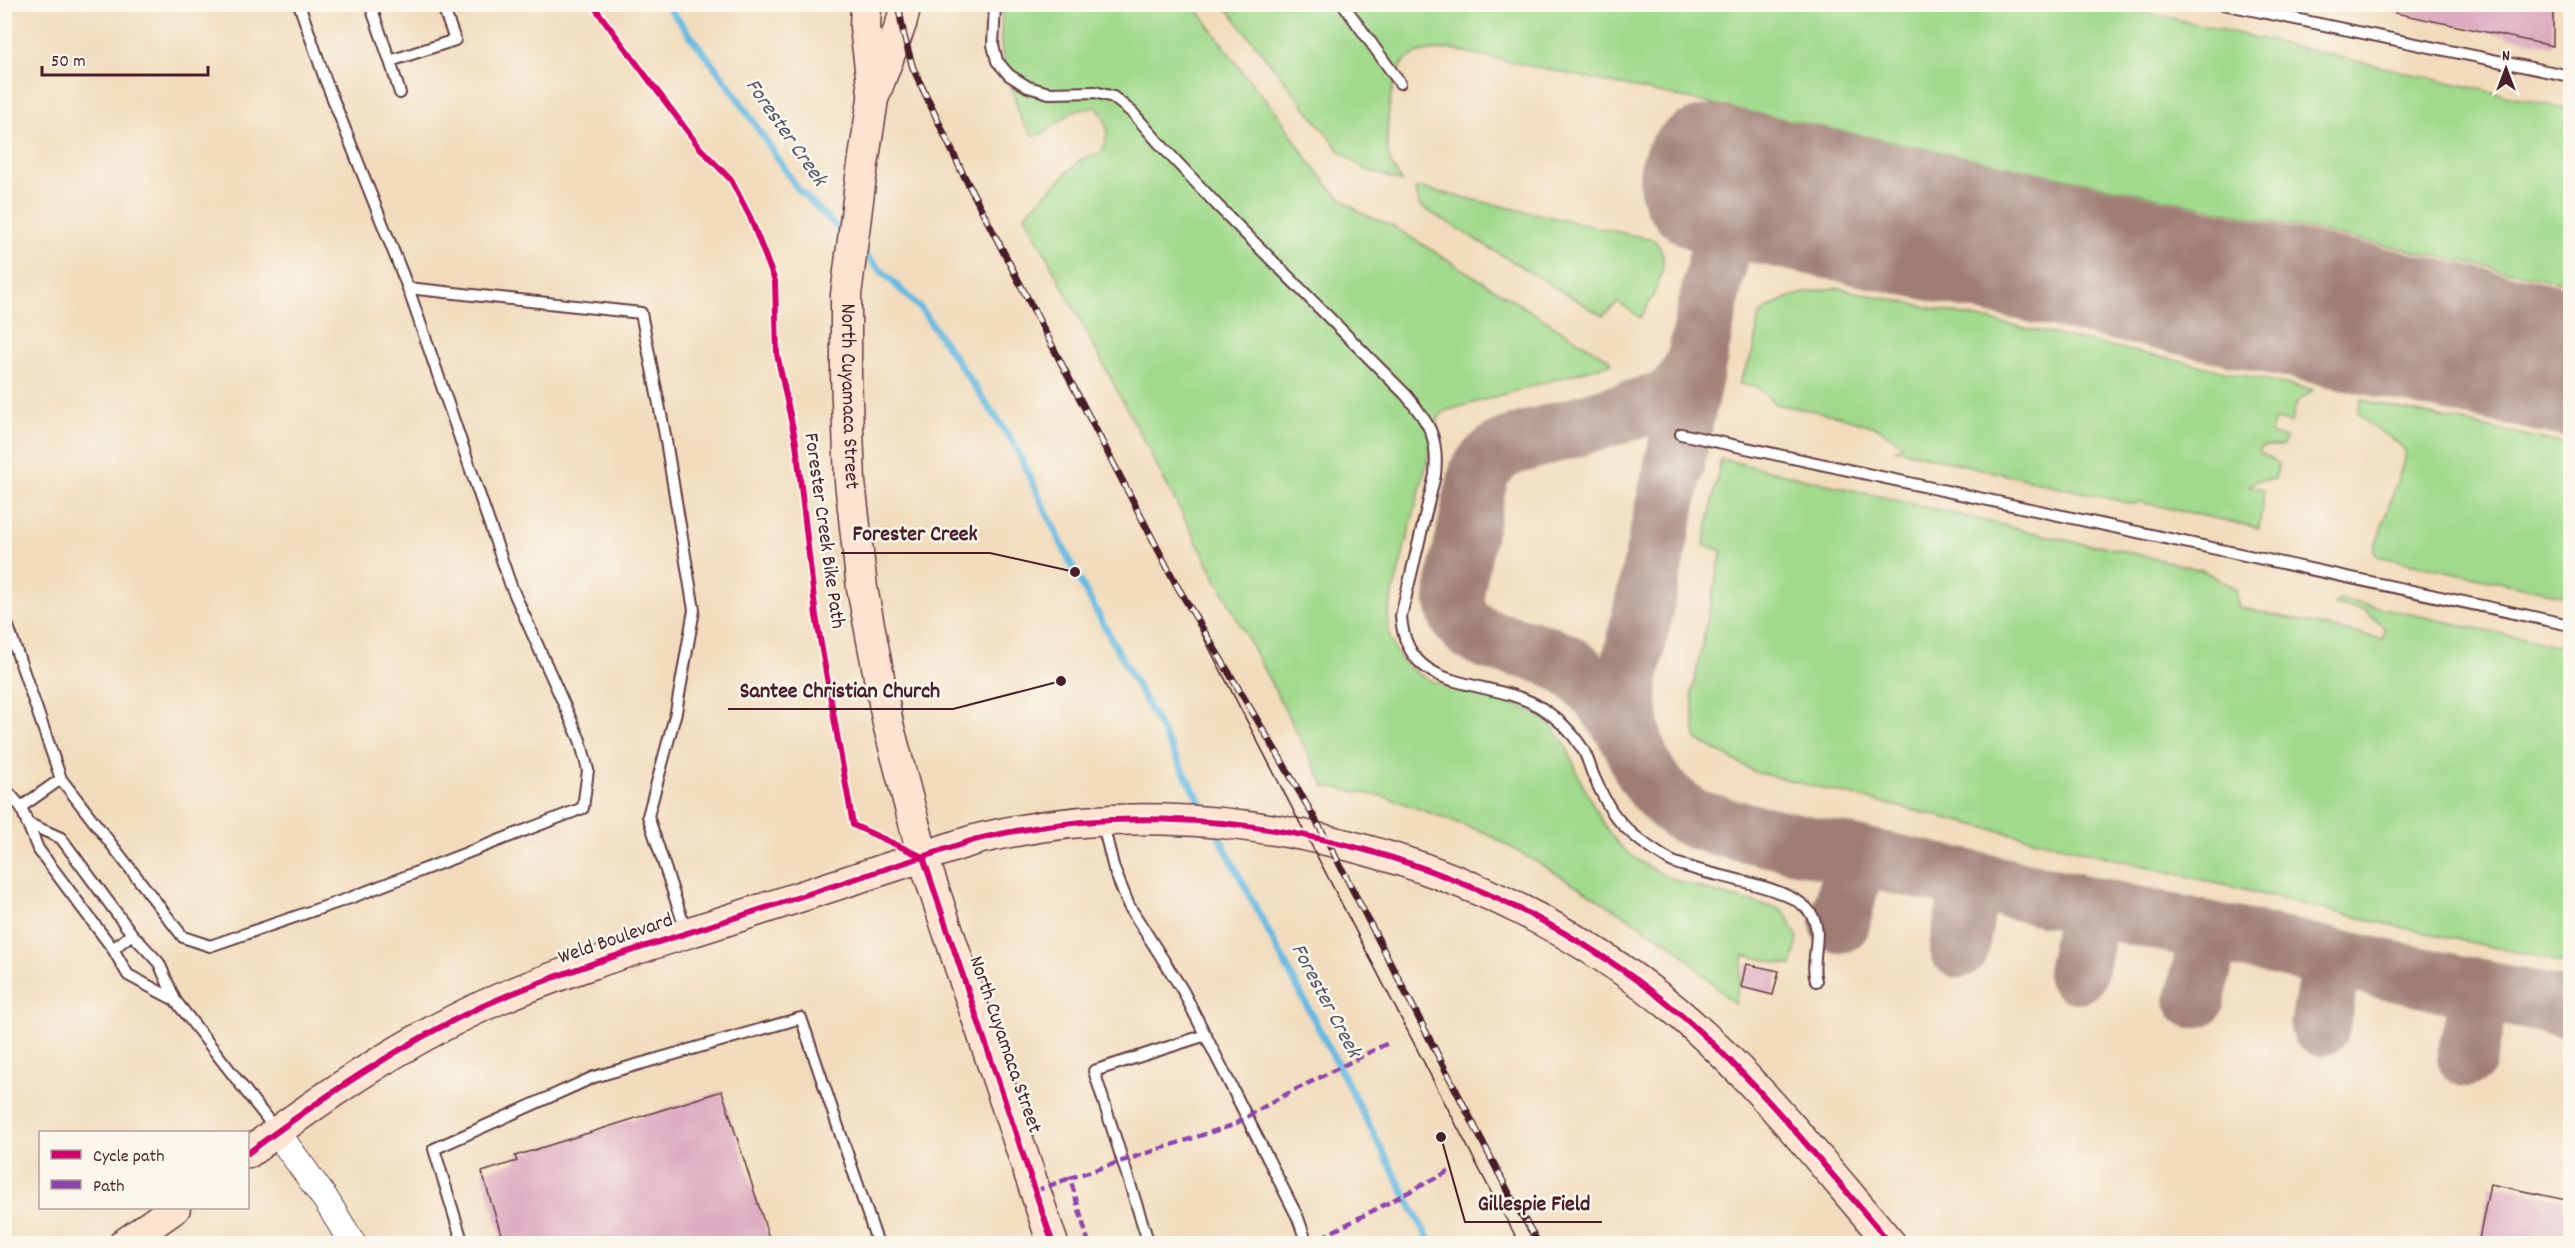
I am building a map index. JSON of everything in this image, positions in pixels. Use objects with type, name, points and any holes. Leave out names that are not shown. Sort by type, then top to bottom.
[{"type":"main road","name":"North Cuyamaca Street","points":[[866,4],[865,27],[873,99]]},
{"type":"main road","name":"North Cuyamaca Street","points":[[906,4],[901,24],[873,99],[846,295],[850,482],[862,588],[888,724],[923,857],[1053,1244]]},
{"type":"main road","name":"Weld Boulevard","points":[[249,1152],[358,1074],[449,1023],[533,986],[979,839],[1053,826],[1102,821],[1151,820],[1240,826],[1286,832],[1367,850],[1425,868],[1532,916],[1618,967],[1674,1009],[1702,1034],[1779,1114],[1891,1244]]},
{"type":"main road","points":[[124,1244],[174,1209]]},
{"type":"street","points":[[276,1131],[326,1200],[353,1244]]},
{"type":"lane","points":[[4,615],[61,779],[183,937],[210,946],[350,898],[583,808],[588,770],[580,740],[511,586],[408,288],[325,79],[299,4]]},
{"type":"lane","points":[[370,4],[400,93]]},
{"type":"lane","points":[[390,61],[455,40],[442,4]]},
{"type":"lane","points":[[994,4],[993,45],[997,61],[1009,75],[1028,87],[1049,93],[1095,92],[1113,97],[1133,112],[1218,206],[1406,394],[1428,421],[1435,439],[1437,455],[1435,475],[1401,616],[1402,631],[1409,651],[1426,670],[1447,678],[1510,694],[1540,706],[1561,723],[1583,749],[1594,778],[1612,812],[1640,839],[1671,862],[1790,896],[1809,911],[1817,926],[1813,969],[1816,981]]},
{"type":"lane","points":[[1343,4],[1400,83]]},
{"type":"lane","points":[[2223,4],[2571,76]]},
{"type":"lane","points":[[408,288],[640,312],[665,435],[694,610],[676,712],[648,816],[687,934]]},
{"type":"lane","points":[[1681,434],[2571,625]]},
{"type":"lane","points":[[21,807],[61,779]]},
{"type":"lane","points":[[4,787],[21,807],[38,849],[113,949],[128,975],[175,1000]]},
{"type":"lane","points":[[1102,821],[1114,869],[1130,906],[1183,991],[1298,1218],[1307,1244]]},
{"type":"lane","points":[[27,823],[61,838],[132,934],[159,963],[175,1000],[276,1131]]},
{"type":"lane","points":[[113,949],[132,934]]},
{"type":"lane","points":[[463,1244],[434,1149],[594,1077],[801,1018],[879,1244]]},
{"type":"lane","points":[[1149,1244],[1094,1071],[1206,1035]]},
{"type":"green space","points":[[1002,5],[1194,5],[1244,74],[1277,113],[1310,163],[1334,192],[1359,212],[1394,227],[1610,360],[1612,363],[1445,411],[1439,417],[1391,600],[1388,627],[1395,651],[1410,668],[1429,679],[1452,688],[1524,708],[1543,719],[1565,744],[1581,781],[1607,830],[1626,851],[1645,865],[1666,876],[1714,892],[1783,910],[1798,938],[1792,966],[1744,955],[1735,1005],[1674,946],[1486,833],[1386,797],[1325,786],[1025,215],[1080,160],[1101,153],[1106,141],[1107,130],[1097,107],[1074,111],[1044,133],[1034,136],[1021,120],[1003,57]]},
{"type":"green space","points":[[1224,5],[2114,5],[2570,110],[2570,284],[1450,49],[1427,51],[1410,57],[1400,67],[1395,78],[1389,106],[1387,136],[1390,161],[1402,182],[1364,169],[1341,152]]},
{"type":"green space","points":[[1421,188],[1654,240],[1663,258],[1656,290],[1640,318],[1618,302],[1603,316],[1420,206],[1415,189]]},
{"type":"green space","points":[[1838,288],[2313,390],[2297,402],[2291,422],[2275,420],[2270,433],[2287,438],[2282,446],[2262,446],[2259,453],[2279,464],[2275,479],[2259,480],[2249,485],[2264,490],[2259,528],[2140,502],[2133,504],[1895,449],[1903,445],[1878,428],[1835,415],[1775,404],[1759,388],[1739,384],[1753,351],[1757,322],[1762,313],[1788,298],[1818,290]]},
{"type":"green space","points":[[2361,400],[2570,445],[2570,597],[2377,556],[2374,550],[2406,455],[2397,442],[2363,419],[2358,412]]},
{"type":"green space","points":[[1721,459],[2202,570],[2236,589],[2238,607],[2382,639],[2385,629],[2365,610],[2334,604],[2340,599],[2570,648],[2570,964],[2373,921],[1755,772],[1696,739],[1692,693],[1722,551],[1704,545]]},
{"type":"building","points":[[2396,4],[2553,4],[2553,46],[2395,13]]},
{"type":"building","points":[[1746,964],[1779,971],[1773,995],[1741,987]]},
{"type":"building","points":[[722,1091],[771,1244],[504,1244],[482,1172],[517,1161],[515,1156]]},
{"type":"building","points":[[2490,1184],[2571,1201],[2571,1244],[2478,1244]]},
{"type":"waterway","name":"Forester Creek","points":[[666,4],[731,88],[798,189],[845,235]]},
{"type":"waterway","name":"Forester Creek","points":[[861,251],[921,309],[1013,442],[1075,572],[1208,816]]},
{"type":"waterway","name":"Forester Creek","points":[[1216,831],[1431,1244]]},
{"type":"taxiway","points":[[1734,184],[1628,681],[1629,721],[1638,757],[1646,773],[1670,802],[1691,817],[1722,827],[2570,1009]]},
{"type":"taxiway","points":[[1631,740],[1600,694],[1569,666],[1541,653],[1489,640],[1475,633],[1463,623],[1456,608],[1455,588],[1479,473],[1489,460],[1510,446],[1664,401],[1681,387],[1689,376],[1698,355]]},
{"type":"taxiway","points":[[1840,923],[1856,856]]},
{"type":"taxiway","points":[[1959,948],[1971,881]]},
{"type":"taxiway","points":[[2077,973],[2090,907]]},
{"type":"taxiway","points":[[2195,999],[2210,932]]},
{"type":"taxiway","points":[[2320,1026],[2332,958]]},
{"type":"taxiway","points":[[2467,1057],[2481,989]]},
{"type":"runway","points":[[1713,179],[2570,363]]},
{"type":"tram line","points":[[1177,586],[1520,1244]]},
{"type":"railway","points":[[898,4],[913,68],[962,172],[1177,586],[1327,840],[1510,1195],[1539,1244]]},
{"type":"marked path","points":[[1089,1244],[1070,1178],[1233,1125],[1279,1098],[1388,1043]]},
{"type":"marked path","points":[[1309,1244],[1453,1169]]},
{"type":"marked path","points":[[1035,1191],[1070,1178]]},
{"type":"cycle path","name":"Forester Creek Bike Path","points":[[592,4],[700,148],[731,180],[750,217],[775,281],[777,354],[796,443],[816,616],[853,825],[923,857]]},
{"type":"cycle path","points":[[249,1152],[392,1054],[453,1020],[552,978],[966,842],[1072,823],[1164,820],[1256,827],[1348,845],[1437,873],[1522,910],[1602,956],[1675,1010],[1733,1064],[1788,1122],[1891,1244]]},
{"type":"cycle path","points":[[923,857],[1053,1244]]},
{"type":"place","name":"Forester Creek","points":[[1075,572]]},
{"type":"place","name":"Santee Christian Church","points":[[1061,681]]},
{"type":"place","name":"Gillespie Field","points":[[1441,1137]]}]
